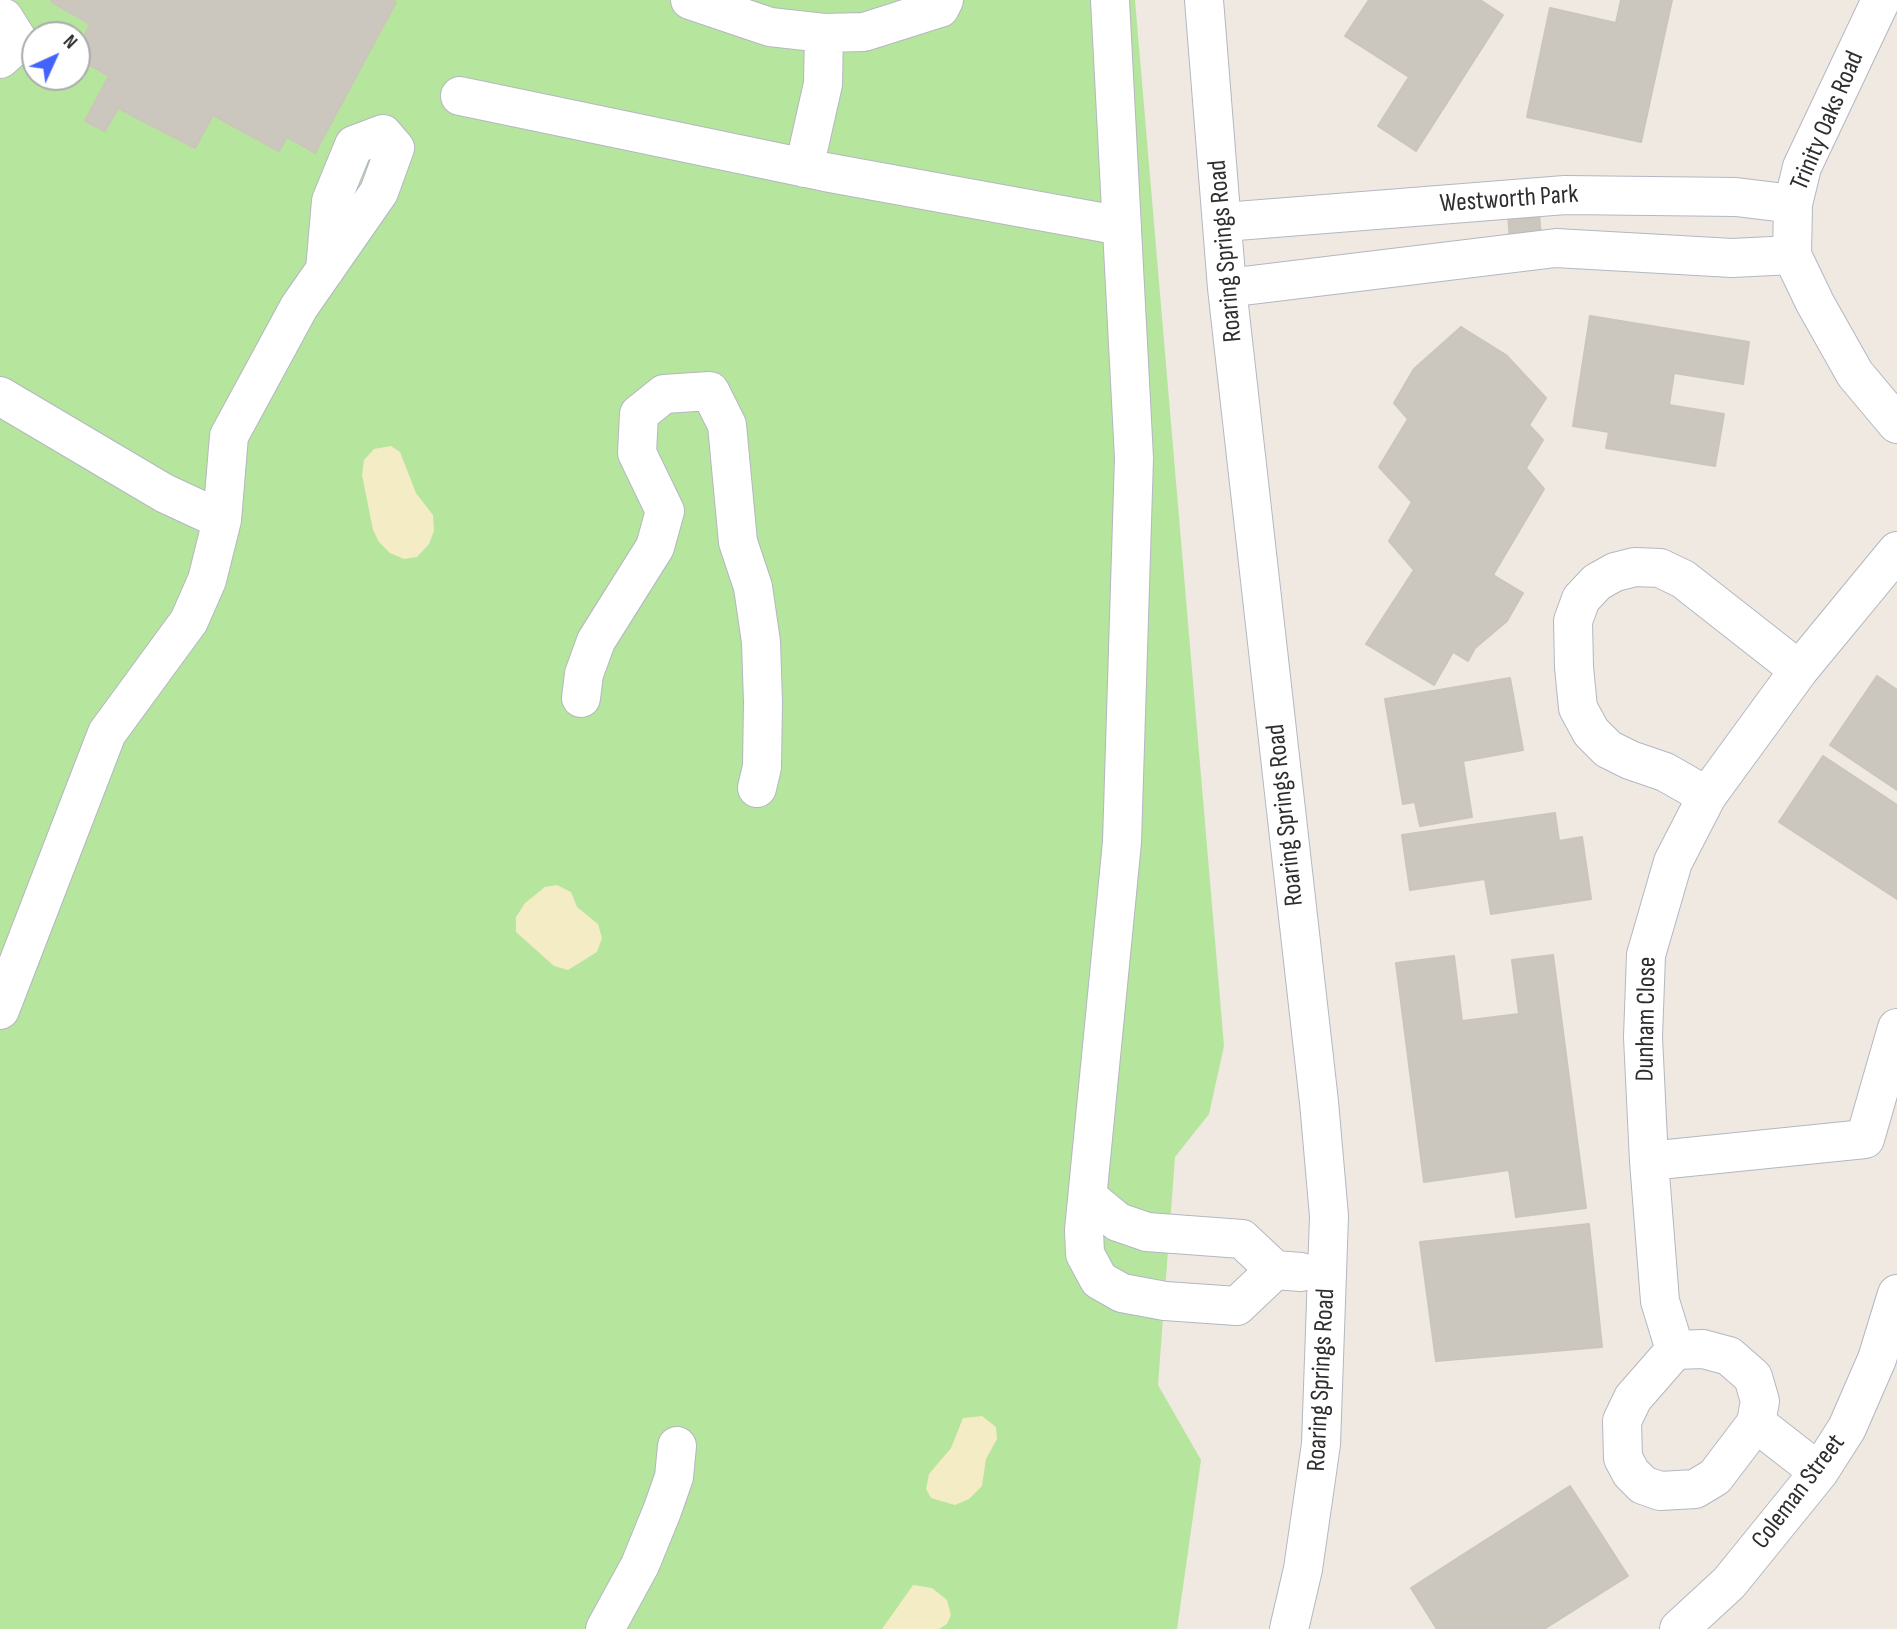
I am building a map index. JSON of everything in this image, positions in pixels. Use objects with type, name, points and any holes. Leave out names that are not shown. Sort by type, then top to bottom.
[{"type":"street","points":[[690,0],[770,27],[824,33],[864,32],[940,8],[944,0]]},
{"type":"street","points":[[1110,0],[1134,458],[1122,829],[1085,1254],[1099,1280],[1122,1293],[1165,1301],[1237,1306],[1275,1270]]},
{"type":"street","name":"Roaring Springs Road","points":[[1204,0],[1224,222],[1227,288],[1319,1102],[1329,1216],[1317,1481],[1289,1629]]},
{"type":"street","name":"Trinity Oaks Road","points":[[1881,0],[1802,167],[1793,204],[1792,256],[1855,374],[1897,424]]},
{"type":"street","points":[[0,17],[4,18],[19,41],[0,59]]},
{"type":"street","points":[[804,168],[823,84],[824,33]]},
{"type":"street","points":[[460,96],[804,168],[1122,226]]},
{"type":"street","name":"Westworth Park","points":[[1224,222],[1565,195],[1736,197],[1793,204]]},
{"type":"street","name":"Westworth Park","points":[[1227,288],[1556,248],[1732,258],[1792,256]]},
{"type":"street","points":[[0,1010],[107,733],[189,621],[207,580],[222,520],[229,436],[265,366],[325,270]]},
{"type":"street","points":[[581,698],[584,674],[596,641],[655,547],[665,511],[637,453],[639,414],[664,394],[710,391],[727,425],[738,542],[753,587],[761,642],[762,767],[757,788]]},
{"type":"street","points":[[0,396],[164,493],[222,520]]},
{"type":"street","name":"Dunham Close","points":[[1675,1350],[1660,1301],[1649,1161],[1643,1037],[1646,956],[1673,862],[1707,796],[1799,670],[1897,551]]},
{"type":"street","points":[[1707,796],[1665,772],[1630,761],[1608,749],[1591,732],[1578,708],[1574,667],[1573,621],[1581,600],[1597,582],[1615,572],[1635,566],[1660,568],[1683,579],[1799,670]]},
{"type":"street","points":[[1649,1161],[1865,1139],[1897,1028]]},
{"type":"street","points":[[1089,1198],[1118,1222],[1147,1232],[1242,1239],[1275,1270],[1328,1274]]},
{"type":"street","name":"Coleman Street","points":[[1679,1629],[1730,1583],[1819,1472],[1847,1428],[1867,1382],[1896,1287]]},
{"type":"street","points":[[1703,1349],[1730,1356],[1753,1377],[1760,1401],[1756,1423],[1715,1477],[1695,1489],[1660,1491],[1643,1485],[1631,1473],[1623,1458],[1622,1421],[1633,1398],[1675,1350],[1703,1349]]},
{"type":"street","points":[[1756,1423],[1819,1472]]},
{"type":"street","points":[[606,1629],[640,1565],[662,1511],[674,1477],[677,1446]]},
{"type":"green space","points":[[0,0],[1135,0],[1224,1046],[1209,1114],[1175,1157],[1158,1385],[1201,1460],[1177,1629],[0,1629]]},
{"type":"sand","points":[[391,446],[400,452],[416,493],[433,515],[434,531],[429,544],[417,557],[404,559],[390,553],[379,542],[373,530],[362,475],[364,460],[374,449]]},
{"type":"sand","points":[[557,885],[571,892],[577,907],[598,924],[602,938],[597,952],[568,970],[554,966],[516,932],[516,917],[525,903],[545,887]]},
{"type":"sand","points":[[982,1416],[996,1427],[997,1439],[986,1459],[982,1486],[969,1499],[955,1505],[931,1498],[926,1489],[929,1474],[951,1448],[963,1418]]},
{"type":"sand","points":[[913,1585],[932,1588],[947,1600],[951,1615],[947,1624],[939,1629],[882,1629]]},
{"type":"building","points":[[1369,0],[1480,0],[1503,15],[1416,151],[1378,126],[1409,77],[1345,36]]},
{"type":"building","points":[[1621,0],[1672,0],[1641,142],[1527,117],[1550,8],[1616,23]]},
{"type":"building","points":[[51,2],[396,2],[315,153],[287,137],[279,151],[213,115],[195,148],[118,108],[105,131],[85,121],[109,76],[91,66],[91,21],[85,21]]},
{"type":"building","points":[[1539,212],[1541,239],[1510,241],[1508,214]]},
{"type":"building","points":[[1590,316],[1749,342],[1743,384],[1674,373],[1669,405],[1724,414],[1715,466],[1606,448],[1609,432],[1573,426]]},
{"type":"building","points":[[1461,327],[1506,355],[1546,398],[1529,425],[1543,440],[1526,468],[1544,489],[1493,575],[1523,593],[1507,621],[1475,648],[1468,661],[1453,652],[1434,685],[1366,644],[1414,570],[1389,541],[1412,502],[1379,467],[1408,419],[1394,403],[1414,369]]},
{"type":"building","points":[[1877,676],[1897,690],[1897,790],[1830,745]]},
{"type":"building","points":[[1510,678],[1523,750],[1463,761],[1472,817],[1420,826],[1415,802],[1403,804],[1385,699]]},
{"type":"building","points":[[1823,756],[1897,805],[1897,899],[1779,822]]},
{"type":"building","points":[[1555,813],[1559,841],[1582,837],[1591,899],[1491,914],[1485,879],[1410,890],[1402,835]]},
{"type":"building","points":[[1553,955],[1586,1208],[1516,1217],[1509,1170],[1424,1182],[1396,963],[1454,956],[1462,1021],[1519,1014],[1512,960]]},
{"type":"building","points":[[1589,1224],[1602,1347],[1436,1361],[1420,1242]]},
{"type":"building","points":[[1570,1486],[1628,1576],[1544,1629],[1437,1629],[1411,1588]]}]
